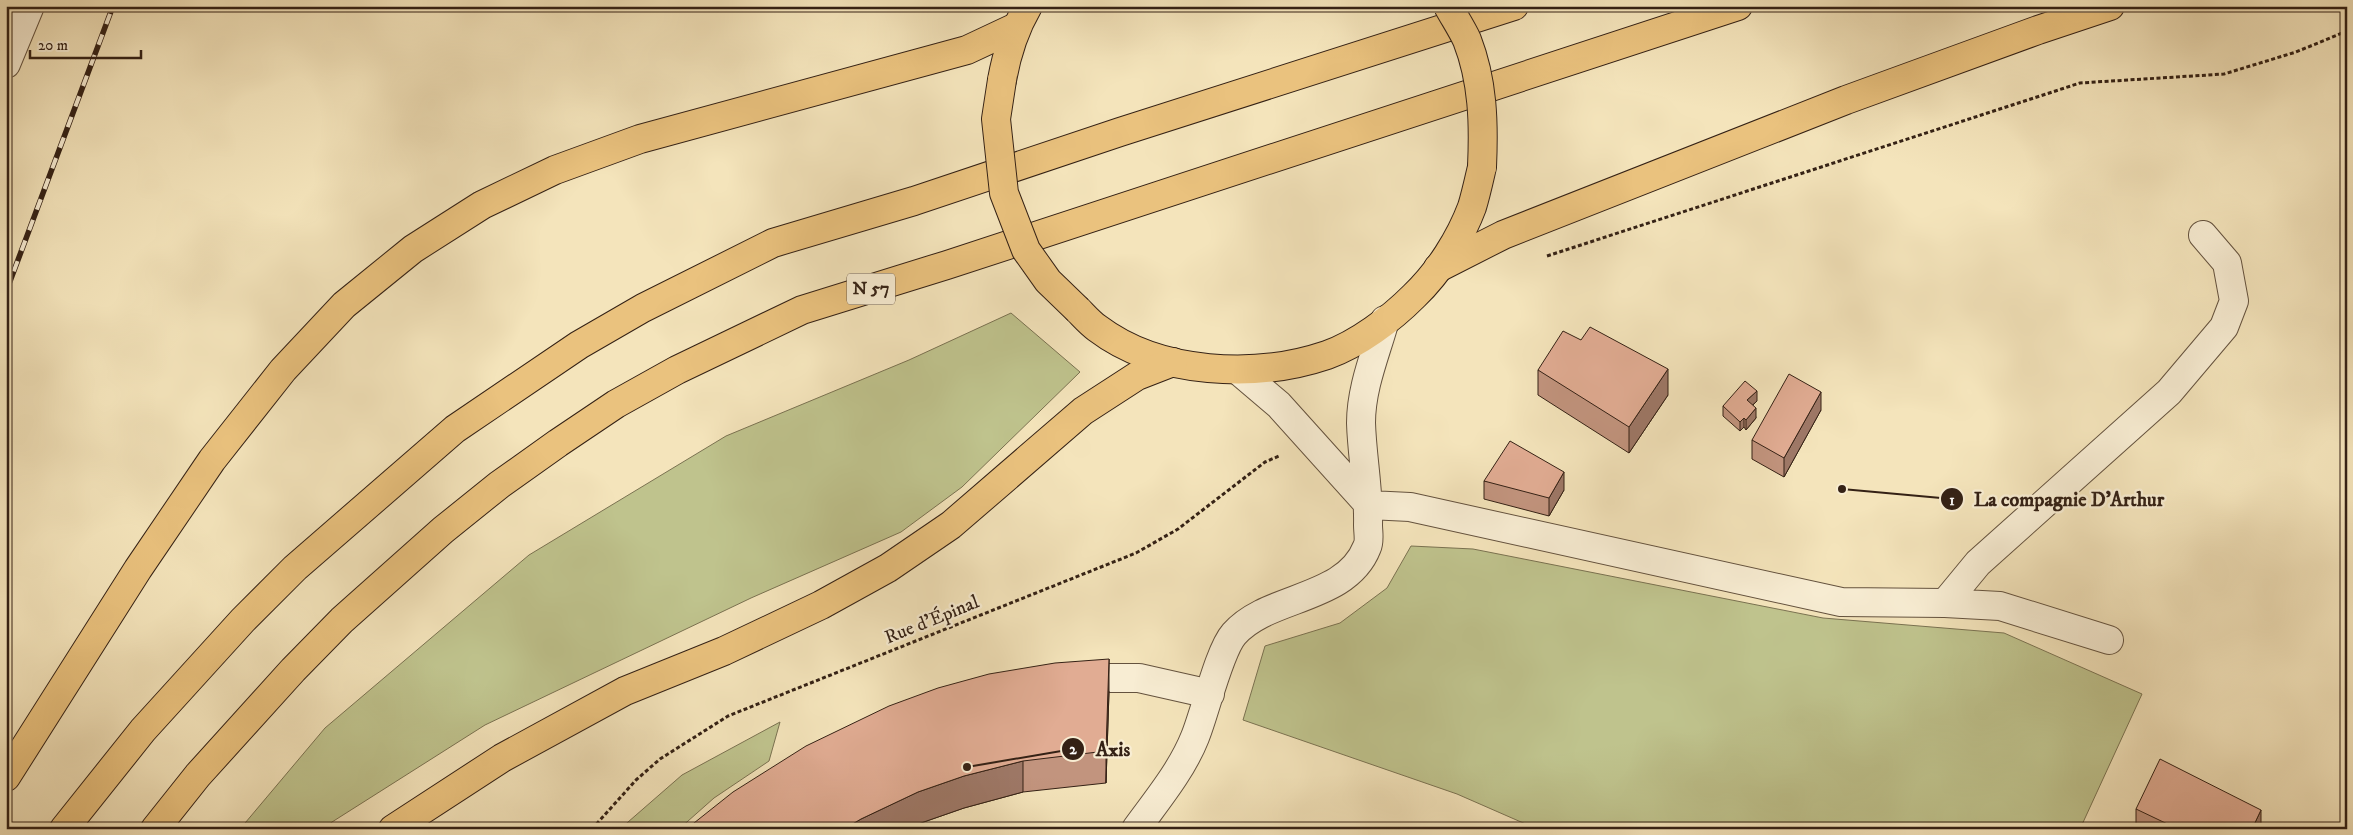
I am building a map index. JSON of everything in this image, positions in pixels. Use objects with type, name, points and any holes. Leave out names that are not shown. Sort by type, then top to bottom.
[{"type":"main road","points":[[1022,17],[1007,51],[996,119],[998,152],[1004,193],[1026,250],[1048,281],[1078,310],[1097,328],[1125,345],[1173,362],[1204,368],[1239,371],[1269,368],[1328,354],[1358,339],[1414,296],[1438,268],[1458,236],[1472,207],[1482,166],[1484,123],[1481,96],[1466,39],[1448,6]]},
{"type":"main road","points":[[64,829],[143,730],[230,634],[295,568],[455,429],[516,386],[587,340],[643,308],[773,243],[914,201],[1120,132],[1514,6]]},
{"type":"main road","name":"N 57","points":[[155,829],[198,775],[293,670],[342,620],[443,530],[499,485],[558,443],[616,404],[676,370],[802,310],[966,259],[1738,6]]},
{"type":"main road","points":[[1438,268],[1503,235],[1837,103],[2110,6]]},
{"type":"main road","points":[[6,777],[138,569],[212,460],[283,370],[344,305],[413,249],[482,206],[555,170],[631,142],[967,50],[1022,17]]},
{"type":"main road","points":[[393,829],[502,758],[624,691],[724,651],[821,605],[888,568],[951,525],[1083,411],[1137,376],[1173,362]]},
{"type":"street","points":[[6,64],[30,6]]},
{"type":"street","points":[[1945,603],[1978,563],[2169,392],[2224,326],[2234,301],[2227,263],[2203,235]]},
{"type":"street","points":[[1136,829],[1166,788],[1195,738],[1225,651],[1233,634],[1250,621],[1334,584],[1357,566],[1368,546],[1369,505],[1362,423],[1364,398],[1385,320]]},
{"type":"street","points":[[1239,371],[1279,405],[1301,444],[1369,505],[1410,507],[1841,602],[1945,603],[2000,606],[2108,640]]},
{"type":"street","points":[[1044,678],[1139,678],[1210,694]]},
{"type":"path","points":[[1544,257],[2080,83],[2224,74],[2296,52],[2347,31]]},
{"type":"path","name":"Rue d'Épinal","points":[[592,829],[636,780],[660,759],[728,716],[1136,553],[1178,529],[1265,462],[1301,444]]},
{"type":"green space","points":[[1011,313],[1080,372],[962,487],[901,532],[751,598],[485,725],[332,822],[324,829],[240,829],[325,728],[529,555],[726,436],[909,360]]},
{"type":"green space","points":[[1411,546],[1473,549],[1823,618],[2004,633],[2142,694],[2080,829],[1537,829],[1457,794],[1243,720],[1265,646],[1340,623],[1387,588]]},
{"type":"green space","points":[[780,722],[769,761],[714,798],[679,829],[620,829],[682,775]]},
{"type":"building","points":[[1590,327],[1668,369],[1629,427],[1538,370],[1563,331],[1581,340]]},
{"type":"building","points":[[1789,374],[1821,392],[1784,458],[1752,440]]},
{"type":"building","points":[[1745,381],[1757,391],[1747,400],[1756,408],[1746,420],[1744,418],[1740,422],[1723,406]]},
{"type":"building","points":[[1510,441],[1564,472],[1549,498],[1484,481]]},
{"type":"building","points":[[1109,659],[1106,751],[1023,761],[964,776],[918,792],[844,829],[687,829],[733,792],[806,746],[889,706],[938,688],[989,674],[1055,663]]},
{"type":"building","points":[[2160,759],[2261,810],[2252,829],[2178,829],[2136,809]]},
{"type":"railway","points":[[6,292],[113,6]]},
{"type":"place","name":"La compagnie D'Arthur","points":[[1842,489]]},
{"type":"place","name":"Axis","points":[[967,767]]}]
